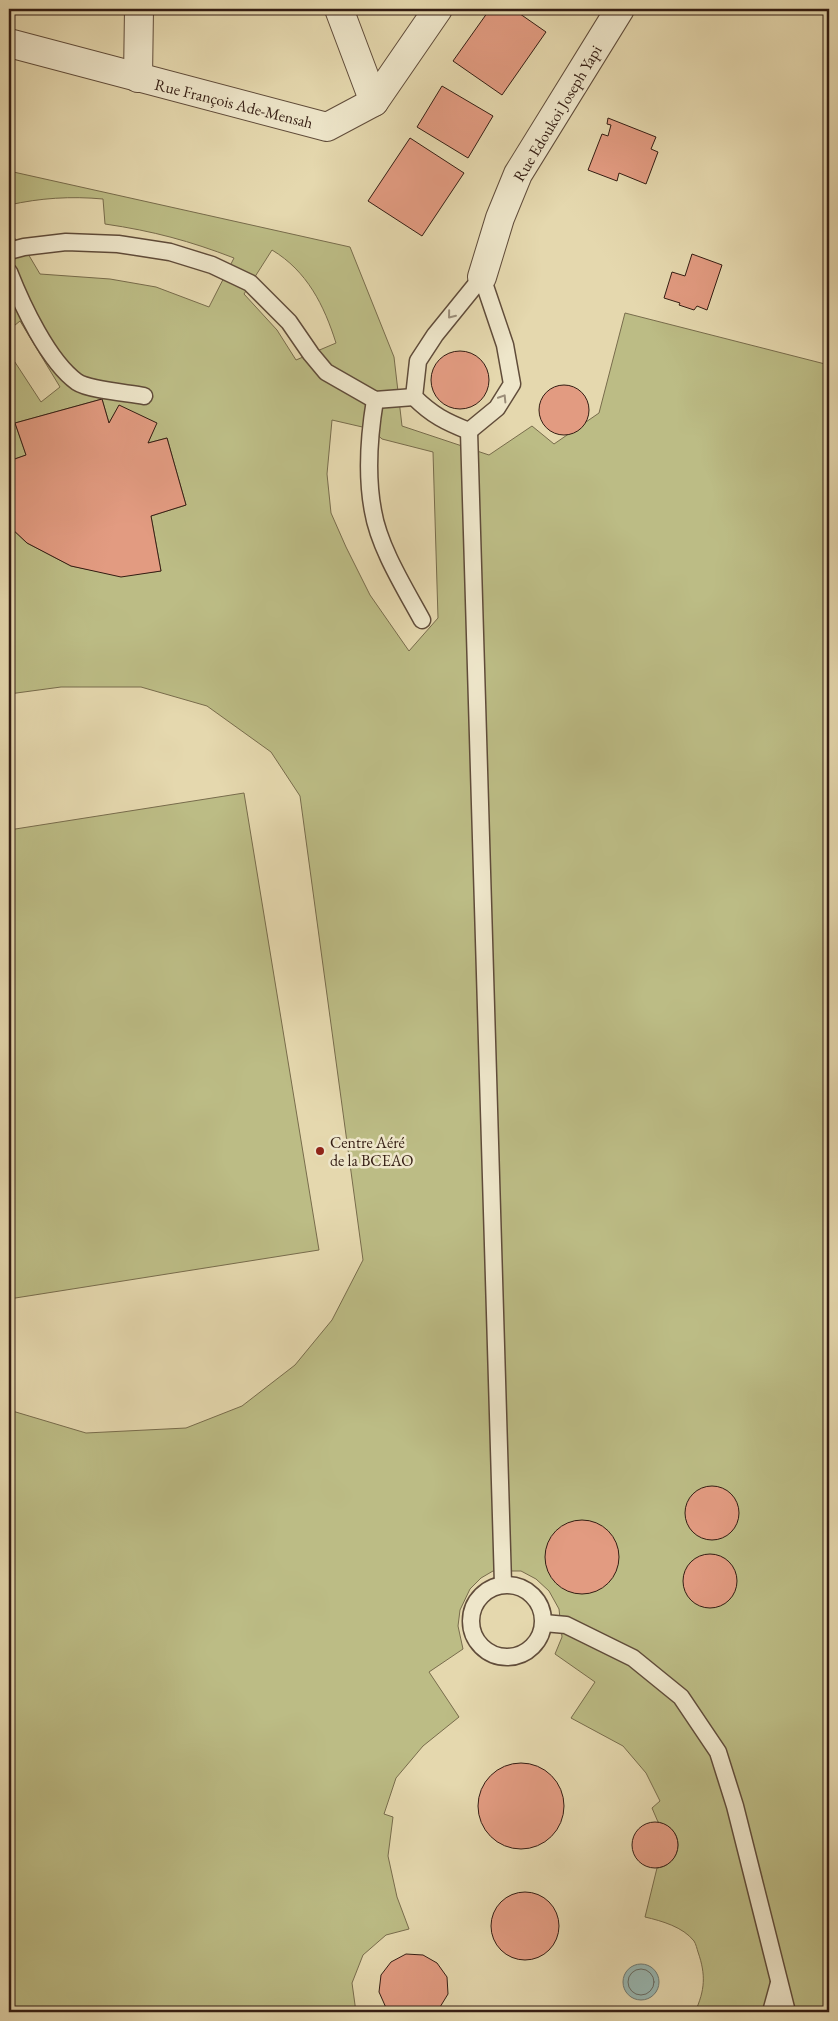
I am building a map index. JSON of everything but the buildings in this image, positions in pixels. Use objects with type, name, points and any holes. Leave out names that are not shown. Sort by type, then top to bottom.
[{"type":"street","points":[[138,78],[139,9]]},
{"type":"street","points":[[339,9],[374,102]]},
{"type":"street","name":"Rue François Ade-Mensah","points":[[9,43],[327,126],[374,102],[438,9]]},
{"type":"street","name":"Rue Edoukoi Joseph Yapi","points":[[482,277],[500,218],[518,174],[620,9]]},
{"type":"lane","points":[[9,251],[24,247],[66,242],[118,244],[170,252],[212,265],[250,283],[289,322],[310,354],[326,372],[375,400],[414,398],[429,412],[443,421],[469,432]]},
{"type":"lane","points":[[9,272],[22,302],[56,361],[78,382],[144,396]]},
{"type":"lane","points":[[414,398],[418,361],[482,277]]},
{"type":"lane","points":[[469,432],[497,408],[512,384],[505,345],[482,277]]},
{"type":"lane","points":[[375,400],[369,464],[373,512],[388,556],[422,620]]},
{"type":"lane","points":[[469,432],[503,1584]]},
{"type":"lane","points":[[503,1584],[519,1586],[532,1594],[541,1607],[544,1623],[539,1639],[528,1651],[512,1657],[496,1656],[481,1648],[472,1634],[470,1617],[475,1601],[487,1589],[503,1584]]},
{"type":"lane","points":[[544,1623],[566,1625],[633,1658],[681,1697],[718,1752],[735,1806],[787,2012]]},
{"type":"lane","points":[[771,2012],[780,1982]]},
{"type":"green space","points":[[9,171],[350,247],[394,357],[402,426],[489,455],[532,426],[554,444],[599,413],[625,313],[829,365],[829,2012],[695,2012],[701,1997],[703,1975],[701,1960],[695,1942],[678,1928],[645,1917],[657,1868],[670,1863],[677,1852],[678,1845],[674,1832],[669,1827],[658,1822],[652,1808],[660,1801],[646,1773],[623,1746],[571,1718],[595,1682],[555,1654],[562,1637],[559,1609],[549,1591],[536,1579],[521,1571],[493,1571],[481,1578],[470,1589],[460,1610],[458,1626],[463,1649],[429,1672],[459,1717],[423,1746],[396,1778],[384,1814],[393,1817],[388,1856],[397,1897],[409,1929],[386,1935],[363,1955],[352,1983],[356,2012],[9,2012],[9,1410],[86,1433],[186,1428],[242,1406],[295,1365],[332,1320],[363,1260],[300,796],[271,752],[207,706],[141,687],[61,687],[9,694],[9,526],[27,543],[71,566],[121,576],[161,571],[151,516],[186,505],[167,438],[148,443],[156,423],[119,406],[109,423],[102,399],[15,423],[26,455],[9,461],[9,353],[41,402],[60,387],[20,321],[9,330],[9,233],[24,247],[40,274],[110,279],[156,287],[209,307],[234,258],[171,237],[105,224],[103,199],[56,198],[9,205]],"holes":[[[272,250],[295,268],[313,290],[326,315],[336,343],[296,360],[277,330],[244,294]],[[332,420],[371,429],[382,439],[433,452],[438,618],[409,651],[370,595],[331,513],[327,474]]]},
{"type":"green space","points":[[244,793],[319,1250],[9,1299],[9,830]]},
{"type":"water","points":[[641,1964],[654,1969],[659,1982],[654,1995],[641,2000],[628,1995],[623,1982],[628,1969]]},
{"type":"place","name":"Centre Aéré de la BCEAO","points":[[320,1151]]}]
